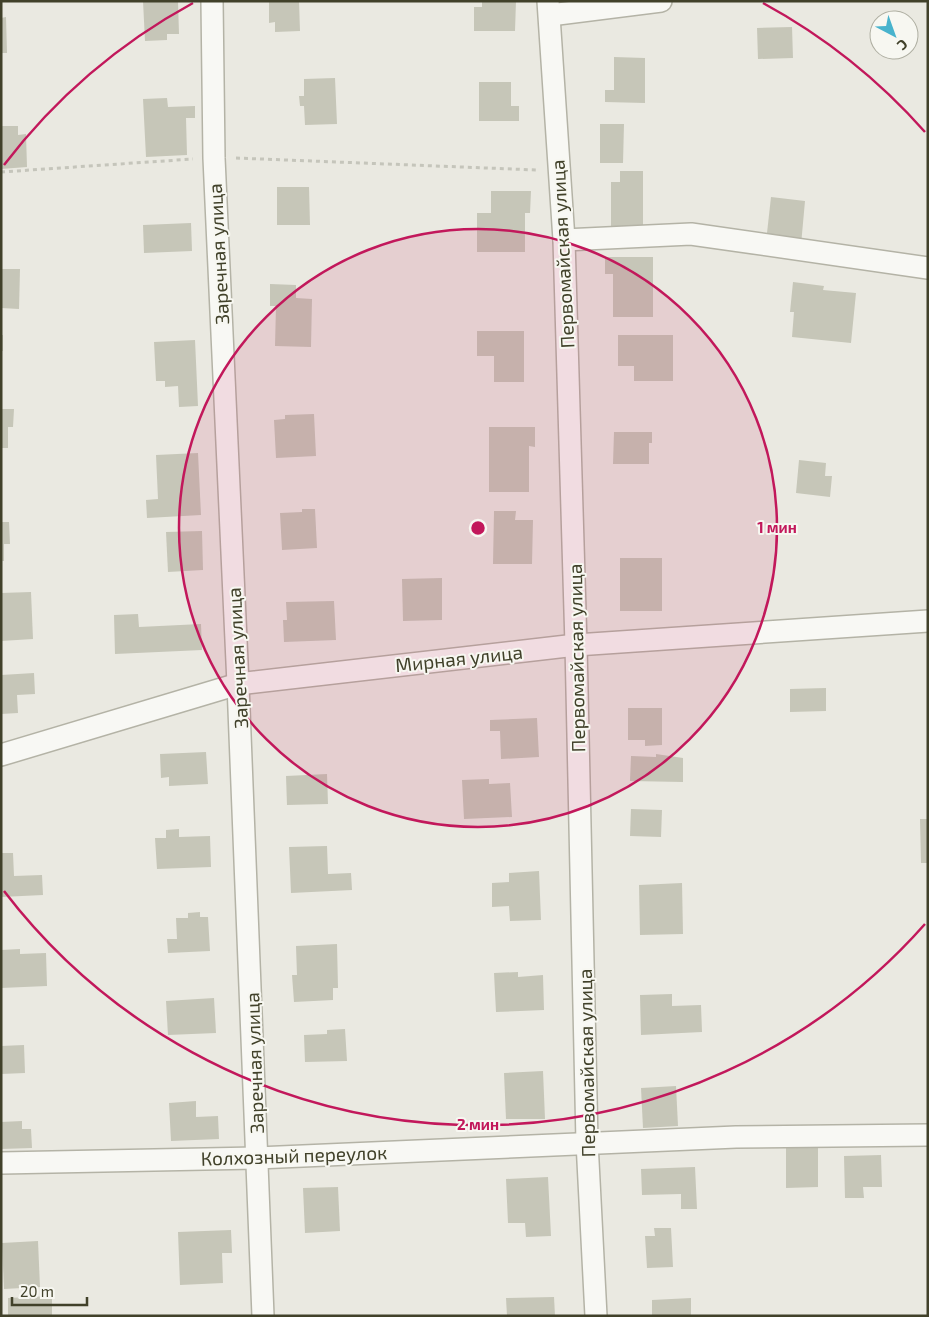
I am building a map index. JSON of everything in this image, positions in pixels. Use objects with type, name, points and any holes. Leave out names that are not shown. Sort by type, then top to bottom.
[{"type":"street","name":"Заречная улица","points":[[212,1],[214,158],[238,684],[263,1316]]},
{"type":"street","points":[[549,8],[661,1]]},
{"type":"street","name":"Первомайская улица","points":[[549,8],[564,240],[576,645],[587,1142],[596,1316]]},
{"type":"street","points":[[564,240],[691,234],[928,268]]},
{"type":"street","name":"Мирная улица","points":[[1,755],[238,684],[576,645],[928,621]]},
{"type":"street","name":"Колхозный переулок","points":[[1,1163],[258,1158],[736,1136],[928,1135]]},
{"type":"path","points":[[1,172],[214,158],[559,170]]},
{"type":"building","points":[[143,1],[178,1],[179,34],[167,34],[167,40],[145,41]]},
{"type":"building","points":[[269,1],[299,1],[300,31],[275,32],[275,22],[269,23]]},
{"type":"building","points":[[482,1],[516,1],[515,31],[474,31],[474,7],[482,7]]},
{"type":"building","points":[[6,17],[7,53],[1,53],[1,18]]},
{"type":"building","points":[[792,27],[793,58],[758,59],[757,28]]},
{"type":"building","points":[[614,57],[645,58],[645,103],[605,102],[605,90],[614,90]]},
{"type":"building","points":[[335,78],[337,124],[305,125],[304,106],[300,106],[299,96],[304,96],[304,79]]},
{"type":"building","points":[[479,82],[511,82],[511,106],[519,106],[519,121],[479,121]]},
{"type":"building","points":[[167,98],[168,107],[195,106],[195,118],[186,118],[187,155],[146,157],[143,99]]},
{"type":"building","points":[[600,124],[624,124],[623,163],[600,163]]},
{"type":"building","points":[[1,126],[18,126],[18,135],[26,134],[27,167],[1,169]]},
{"type":"building","points":[[620,171],[643,171],[643,226],[611,226],[611,182],[620,182]]},
{"type":"building","points":[[277,187],[309,187],[310,225],[277,225]]},
{"type":"building","points":[[491,191],[531,191],[530,213],[525,213],[525,252],[477,252],[477,213],[491,213]]},
{"type":"building","points":[[771,197],[805,201],[801,245],[766,242]]},
{"type":"building","points":[[191,223],[192,251],[144,253],[143,225]]},
{"type":"building","points":[[605,257],[653,257],[653,317],[613,317],[613,274],[605,274]]},
{"type":"building","points":[[1,269],[20,269],[19,309],[1,308]]},
{"type":"building","points":[[793,282],[824,286],[823,290],[856,293],[851,343],[792,337],[794,312],[790,312]]},
{"type":"building","points":[[270,284],[296,285],[296,298],[312,299],[311,347],[275,346],[276,306],[270,306]]},
{"type":"building","points":[[477,331],[524,331],[524,382],[494,382],[494,356],[477,356]]},
{"type":"building","points":[[1,335],[3,335],[3,351],[1,351]]},
{"type":"building","points":[[618,335],[673,335],[673,381],[634,381],[634,366],[618,366]]},
{"type":"building","points":[[195,340],[198,406],[179,407],[178,386],[165,387],[165,381],[156,381],[154,342]]},
{"type":"building","points":[[1,409],[14,409],[13,427],[8,427],[8,448],[1,448]]},
{"type":"building","points":[[314,414],[316,456],[276,458],[274,420],[285,419],[285,415]]},
{"type":"building","points":[[489,427],[535,427],[535,447],[529,446],[529,492],[489,492]]},
{"type":"building","points":[[614,432],[652,432],[652,443],[649,443],[649,464],[613,464]]},
{"type":"building","points":[[198,453],[201,515],[147,518],[146,500],[158,499],[156,455]]},
{"type":"building","points":[[799,460],[826,463],[825,476],[832,476],[830,497],[796,493]]},
{"type":"building","points":[[302,509],[315,509],[317,548],[282,550],[280,513],[302,512]]},
{"type":"building","points":[[494,511],[516,511],[515,520],[533,520],[532,564],[493,564]]},
{"type":"building","points":[[1,522],[9,522],[10,544],[4,544],[4,561],[1,561]]},
{"type":"building","points":[[202,531],[203,570],[168,572],[166,532]]},
{"type":"building","points":[[620,558],[662,558],[662,611],[620,611]]},
{"type":"building","points":[[442,578],[442,620],[403,621],[402,579]]},
{"type":"building","points":[[31,592],[33,639],[1,641],[1,593]]},
{"type":"building","points":[[334,601],[336,640],[284,642],[283,620],[287,620],[286,602]]},
{"type":"building","points":[[138,614],[139,627],[201,624],[202,650],[115,654],[114,615]]},
{"type":"building","points":[[34,673],[35,694],[17,695],[18,713],[1,714],[1,675]]},
{"type":"building","points":[[826,688],[826,711],[790,712],[790,689]]},
{"type":"building","points":[[628,708],[662,708],[662,745],[645,746],[645,740],[628,740]]},
{"type":"building","points":[[537,718],[539,757],[501,759],[500,731],[490,731],[490,720]]},
{"type":"building","points":[[206,752],[208,784],[169,786],[169,777],[161,778],[160,754]]},
{"type":"building","points":[[656,754],[683,758],[683,782],[630,781],[631,756],[656,757]]},
{"type":"building","points":[[327,774],[328,804],[287,805],[286,776]]},
{"type":"building","points":[[489,779],[489,784],[510,783],[512,817],[464,819],[462,780]]},
{"type":"building","points":[[631,809],[662,810],[661,837],[630,836]]},
{"type":"building","points":[[920,819],[928,819],[928,863],[921,863]]},
{"type":"building","points":[[179,829],[179,837],[210,836],[211,867],[157,869],[155,838],[166,838],[166,830]]},
{"type":"building","points":[[327,846],[328,874],[351,873],[352,890],[291,893],[289,847]]},
{"type":"building","points":[[1,853],[13,853],[14,876],[42,875],[43,895],[1,897]]},
{"type":"building","points":[[539,871],[541,920],[510,921],[509,906],[492,907],[492,883],[509,882],[509,873]]},
{"type":"building","points":[[682,883],[683,934],[640,935],[639,885]]},
{"type":"building","points":[[200,912],[200,917],[208,917],[210,951],[168,953],[167,939],[177,939],[176,918],[188,918],[188,913]]},
{"type":"building","points":[[337,944],[338,988],[333,988],[333,1000],[294,1002],[292,975],[297,975],[296,946]]},
{"type":"building","points":[[20,949],[20,954],[46,953],[47,986],[1,988],[1,950]]},
{"type":"building","points":[[518,972],[518,977],[543,975],[544,1010],[496,1012],[494,973]]},
{"type":"building","points":[[672,994],[672,1006],[701,1005],[702,1032],[641,1035],[640,995]]},
{"type":"building","points":[[214,998],[216,1033],[168,1035],[166,1001]]},
{"type":"building","points":[[345,1029],[347,1061],[305,1062],[304,1035],[327,1034],[327,1030]]},
{"type":"building","points":[[24,1045],[25,1073],[1,1074],[1,1046]]},
{"type":"building","points":[[543,1071],[545,1119],[506,1119],[504,1073]]},
{"type":"building","points":[[676,1086],[678,1126],[643,1128],[641,1088]]},
{"type":"building","points":[[196,1101],[196,1117],[218,1116],[219,1139],[171,1141],[169,1103]]},
{"type":"building","points":[[22,1121],[22,1129],[31,1129],[32,1148],[1,1149],[1,1122]]},
{"type":"building","points":[[818,1147],[818,1187],[786,1188],[786,1148]]},
{"type":"building","points":[[881,1155],[882,1187],[863,1187],[864,1198],[845,1198],[844,1156]]},
{"type":"building","points":[[695,1167],[697,1209],[681,1209],[681,1194],[642,1195],[641,1169]]},
{"type":"building","points":[[548,1177],[551,1236],[526,1237],[525,1223],[508,1223],[506,1179]]},
{"type":"building","points":[[338,1187],[340,1231],[305,1233],[303,1188]]},
{"type":"building","points":[[654,1228],[671,1228],[673,1267],[647,1268],[645,1236],[655,1236]]},
{"type":"building","points":[[231,1230],[232,1253],[222,1253],[223,1283],[180,1285],[178,1232]]},
{"type":"building","points":[[38,1241],[40,1287],[4,1289],[2,1243]]},
{"type":"building","points":[[52,1296],[52,1316],[8,1316],[8,1298]]},
{"type":"building","points":[[554,1297],[555,1316],[507,1316],[506,1298]]},
{"type":"building","points":[[691,1298],[691,1316],[652,1316],[652,1300]]}]
